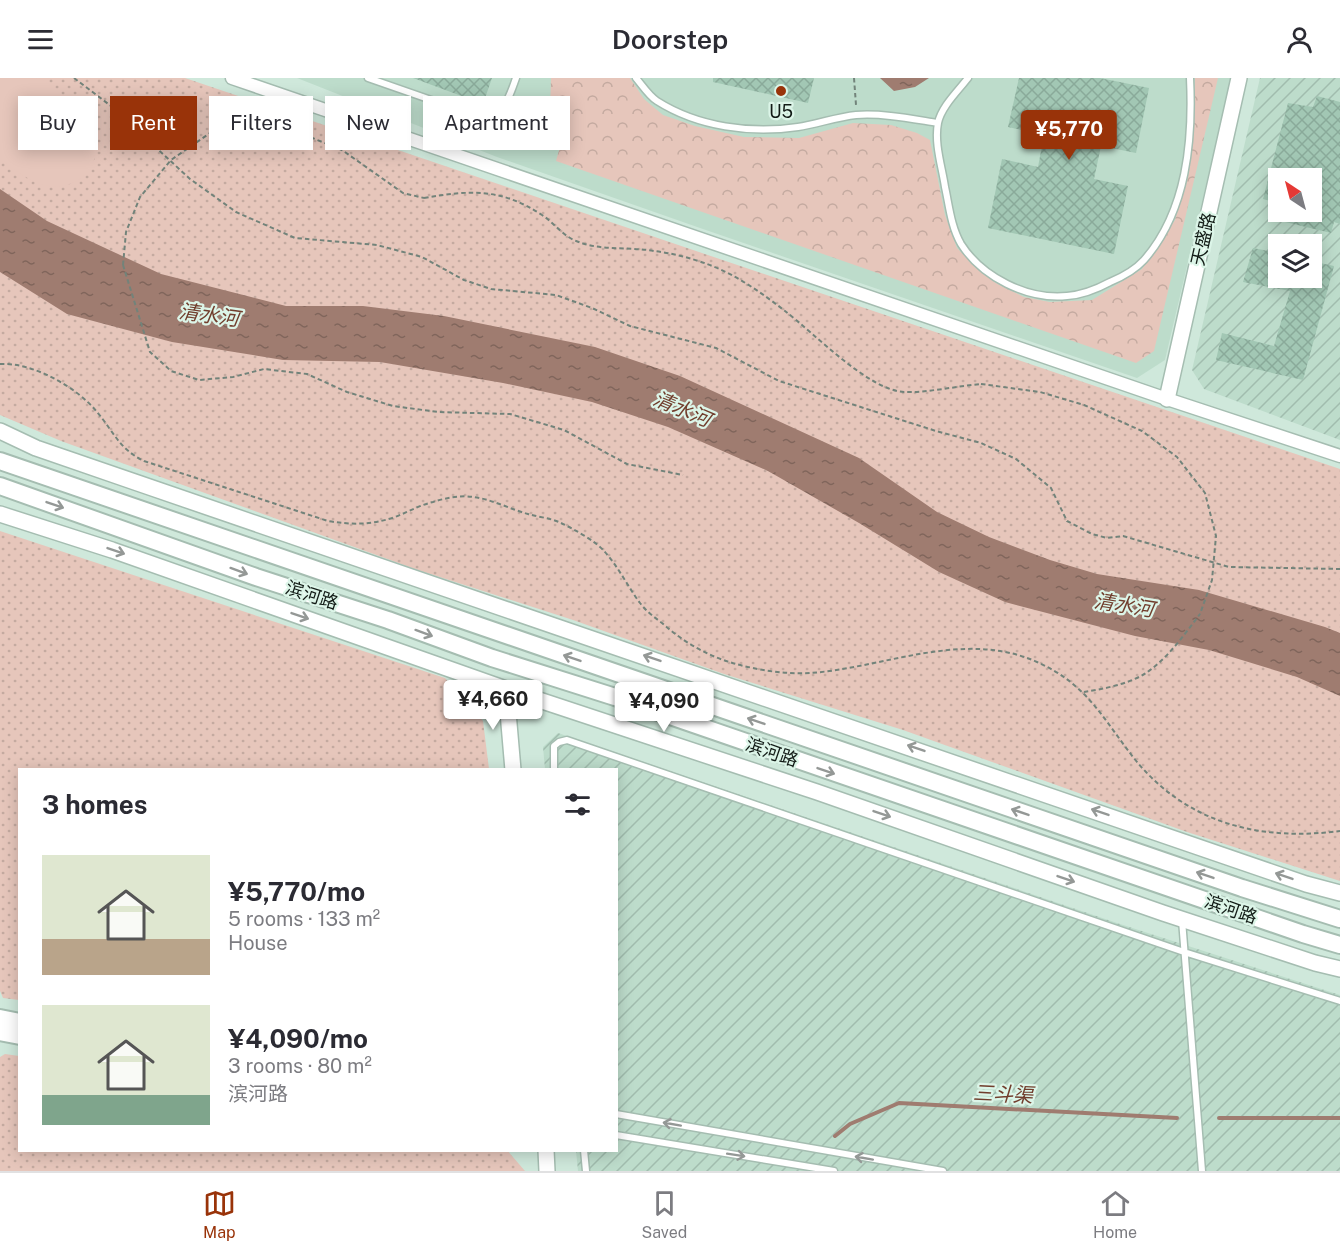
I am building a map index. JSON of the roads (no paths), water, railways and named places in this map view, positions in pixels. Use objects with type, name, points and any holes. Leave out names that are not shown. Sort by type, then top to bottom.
[{"type":"main road","name":"滨河路","points":[[0,461],[1208,876],[1340,919]]},
{"type":"main road","name":"滨河路","points":[[0,486],[492,658],[615,697],[1008,834],[1340,945]]},
{"type":"main road","points":[[0,1018],[18,1022]]},
{"type":"main road","points":[[0,1032],[18,1036]]},
{"type":"street","points":[[232,78],[247,80],[1167,399],[1340,456]]},
{"type":"street","name":"天盛路","points":[[1167,399],[1239,78]]},
{"type":"street","points":[[0,432],[36,447],[299,539],[898,742],[1306,884],[1340,893]]},
{"type":"street","points":[[0,514],[112,550],[506,689],[817,792],[1182,919],[1315,963],[1340,969]]},
{"type":"street","points":[[506,689],[513,768]]},
{"type":"street","points":[[546,1152],[547,1171]]},
{"type":"lane","points":[[368,78],[480,117],[491,117],[501,110],[516,78]]},
{"type":"lane","points":[[636,78],[655,100],[684,114],[719,126],[768,130],[798,127],[856,115],[938,123]]},
{"type":"lane","points":[[968,78],[944,110],[938,123],[938,147],[948,203],[960,242],[974,260],[996,279],[1044,296],[1068,296],[1097,288],[1123,277],[1144,261],[1164,230],[1179,193],[1187,156],[1191,117],[1190,78]]},
{"type":"lane","points":[[555,768],[554,746],[567,740],[1184,952],[1340,1001]]},
{"type":"lane","points":[[1182,919],[1202,1171]]},
{"type":"lane","points":[[618,1114],[943,1171]]},
{"type":"lane","points":[[618,1135],[834,1171]]},
{"type":"lane","points":[[584,1152],[586,1171]]},
{"type":"water","points":[[880,78],[929,78],[915,87],[894,91]]},
{"type":"water","name":"清水河","points":[[0,189],[47,221],[161,274],[286,306],[363,306],[444,316],[595,347],[680,376],[859,458],[937,512],[989,537],[1050,560],[1097,574],[1199,590],[1340,633],[1340,696],[1297,677],[1209,650],[1135,636],[1005,602],[939,572],[768,471],[668,427],[592,402],[503,383],[380,362],[283,360],[172,342],[67,314],[0,272]]},
{"type":"waterway","name":"三斗渠","points":[[835,1136],[850,1124],[899,1103],[1177,1118]]},
{"type":"waterway","name":"三斗渠","points":[[1219,1118],[1340,1118]]},
{"type":"place","name":"U5","points":[[781,91]]}]
